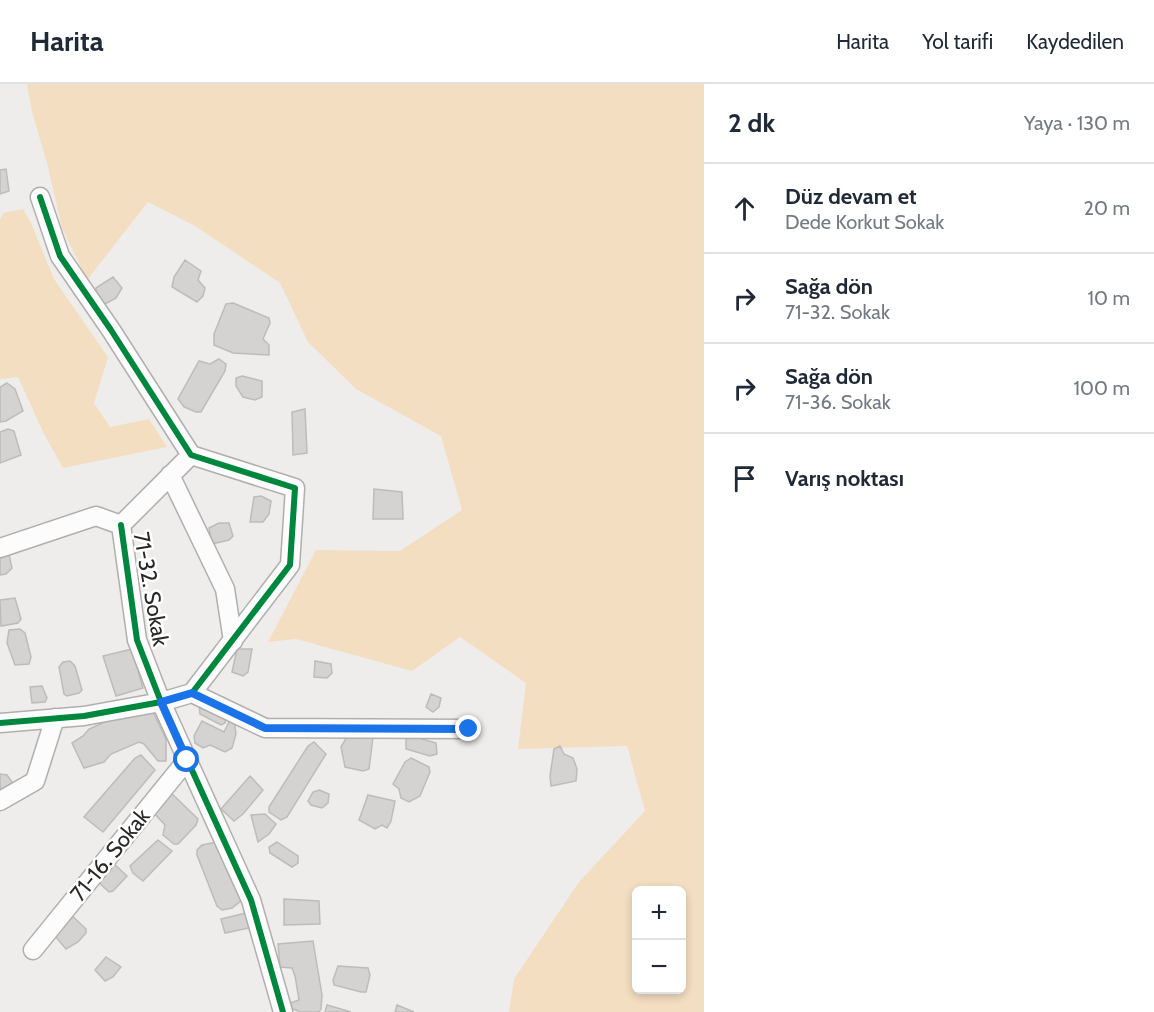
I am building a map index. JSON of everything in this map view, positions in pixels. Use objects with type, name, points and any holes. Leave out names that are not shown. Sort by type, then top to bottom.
[{"type":"street","points":[[0,723],[84,716],[161,702],[192,693],[290,565],[295,488],[191,455],[111,330],[60,256],[40,197]]},
{"type":"street","points":[[0,548],[96,516],[121,525],[191,455]]},
{"type":"street","points":[[170,475],[225,589],[233,641]]},
{"type":"street","name":"71-32. Sokak","points":[[121,525],[137,640],[161,702],[251,900],[283,1012]]},
{"type":"street","points":[[192,693],[265,728],[469,729]]},
{"type":"street","points":[[0,801],[35,782],[55,718]]},
{"type":"street","name":"71-16. Sokak","points":[[33,950],[187,760]]},
{"type":"shaded area","points":[[27,84],[704,84],[704,1012],[509,1012],[514,979],[579,882],[645,811],[627,746],[518,749],[526,683],[460,637],[412,671],[296,639],[268,642],[316,550],[400,551],[462,510],[441,436],[356,389],[308,342],[280,283],[195,226],[148,202],[87,280],[62,228],[32,112]]},
{"type":"shaded area","points":[[23,209],[54,279],[108,357],[94,403],[110,427],[149,419],[167,447],[63,468],[44,434],[18,377],[0,379],[0,220],[3,213]]},
{"type":"building","points":[[6,169],[9,191],[0,194],[0,170]]},
{"type":"building","points":[[185,260],[201,271],[198,280],[205,288],[203,296],[197,302],[172,287],[174,277]]},
{"type":"building","points":[[113,277],[122,288],[116,298],[105,304],[96,294],[96,288]]},
{"type":"building","points":[[233,303],[269,318],[270,323],[263,339],[269,345],[269,355],[233,353],[214,345],[214,334],[226,304]]},
{"type":"building","points":[[219,359],[226,364],[225,371],[201,412],[184,407],[178,399],[199,361],[210,364]]},
{"type":"building","points":[[242,376],[262,381],[262,397],[255,400],[243,397],[236,386],[236,378]]},
{"type":"building","points":[[7,383],[15,389],[23,411],[0,422],[0,387]]},
{"type":"building","points":[[305,409],[307,453],[293,455],[292,412]]},
{"type":"building","points":[[8,429],[14,431],[21,455],[0,463],[0,432]]},
{"type":"building","points":[[374,489],[402,492],[403,519],[373,519]]},
{"type":"building","points":[[261,496],[271,501],[269,514],[263,522],[250,522],[254,497]]},
{"type":"building","points":[[219,523],[229,523],[233,536],[229,540],[212,544],[209,528]]},
{"type":"building","points":[[8,550],[12,568],[6,574],[0,575],[0,551]]},
{"type":"building","points":[[15,598],[21,619],[18,623],[1,626],[0,600]]},
{"type":"building","points":[[20,629],[25,633],[31,657],[29,664],[15,665],[7,643],[9,630]]},
{"type":"building","points":[[132,649],[143,688],[116,696],[103,656]]},
{"type":"building","points":[[237,649],[252,649],[248,672],[243,676],[232,672]]},
{"type":"building","points":[[70,661],[75,666],[82,690],[67,696],[64,694],[59,667],[63,662]]},
{"type":"building","points":[[315,661],[331,664],[332,673],[327,678],[314,677]]},
{"type":"building","points":[[42,686],[47,698],[45,702],[32,703],[30,687]]},
{"type":"building","points":[[431,694],[441,698],[439,707],[433,712],[426,707]]},
{"type":"building","points":[[199,704],[226,718],[225,723],[221,725],[200,714]]},
{"type":"building","points":[[153,712],[166,739],[166,761],[158,761],[144,744],[139,742],[111,754],[104,762],[84,768],[72,743],[89,729],[116,717]]},
{"type":"building","points":[[230,720],[234,720],[236,734],[232,748],[225,752],[210,745],[203,748],[195,743],[194,736],[202,721],[224,732]]},
{"type":"building","points":[[348,735],[373,737],[369,769],[363,771],[345,767],[341,747]]},
{"type":"building","points":[[412,736],[436,743],[437,754],[430,756],[406,749],[406,738]]},
{"type":"building","points":[[314,742],[326,754],[287,817],[281,820],[269,812],[269,807],[308,746]]},
{"type":"building","points":[[560,746],[564,754],[573,758],[577,769],[576,781],[551,786],[550,776],[554,749]]},
{"type":"building","points":[[141,755],[155,770],[103,832],[84,817],[135,758]]},
{"type":"building","points":[[411,758],[429,767],[430,772],[420,796],[409,802],[401,798],[399,789],[393,784],[405,762]]},
{"type":"building","points":[[0,774],[7,775],[12,782],[10,787],[0,789]]},
{"type":"building","points":[[250,776],[263,790],[234,821],[221,809]]},
{"type":"building","points":[[168,790],[198,819],[196,825],[178,844],[174,844],[163,835],[165,825],[150,809]]},
{"type":"building","points":[[319,790],[329,794],[328,803],[322,808],[311,805],[308,801],[313,792]]},
{"type":"building","points":[[368,795],[395,801],[391,821],[387,828],[382,825],[375,829],[359,820]]},
{"type":"building","points":[[265,814],[276,824],[269,834],[258,842],[251,815]]},
{"type":"building","points":[[158,840],[172,851],[143,881],[133,873],[130,866]]},
{"type":"building","points":[[216,842],[242,900],[232,908],[222,910],[217,906],[197,855],[197,850],[202,845]]},
{"type":"building","points":[[277,842],[298,856],[298,863],[292,867],[270,853],[269,847]]},
{"type":"building","points":[[112,862],[127,876],[113,891],[109,892],[95,879]]},
{"type":"building","points":[[284,899],[319,901],[320,924],[284,925]]},
{"type":"building","points":[[68,912],[86,929],[86,933],[78,942],[66,949],[55,936]]},
{"type":"building","points":[[246,913],[249,928],[225,933],[221,919]]},
{"type":"building","points":[[313,941],[322,995],[321,1009],[319,1012],[301,1012],[290,1008],[290,1003],[299,1000],[295,976],[292,968],[280,967],[278,944]]},
{"type":"building","points":[[106,957],[121,967],[113,977],[105,981],[95,970]]},
{"type":"building","points":[[338,966],[368,968],[370,975],[366,992],[334,985],[333,980]]},
{"type":"building","points":[[327,1005],[351,1012],[325,1012]]},
{"type":"building","points":[[397,1005],[414,1012],[395,1012]]},
{"type":"cycle path","points":[[0,723],[84,716],[161,702],[192,693],[290,565],[295,488],[191,455],[111,330],[60,256],[40,197]]},
{"type":"cycle path","points":[[121,525],[137,640],[161,702],[251,900],[283,1012]]},
{"type":"route","points":[[187,760],[161,702],[192,693],[265,728],[469,729]]}]
